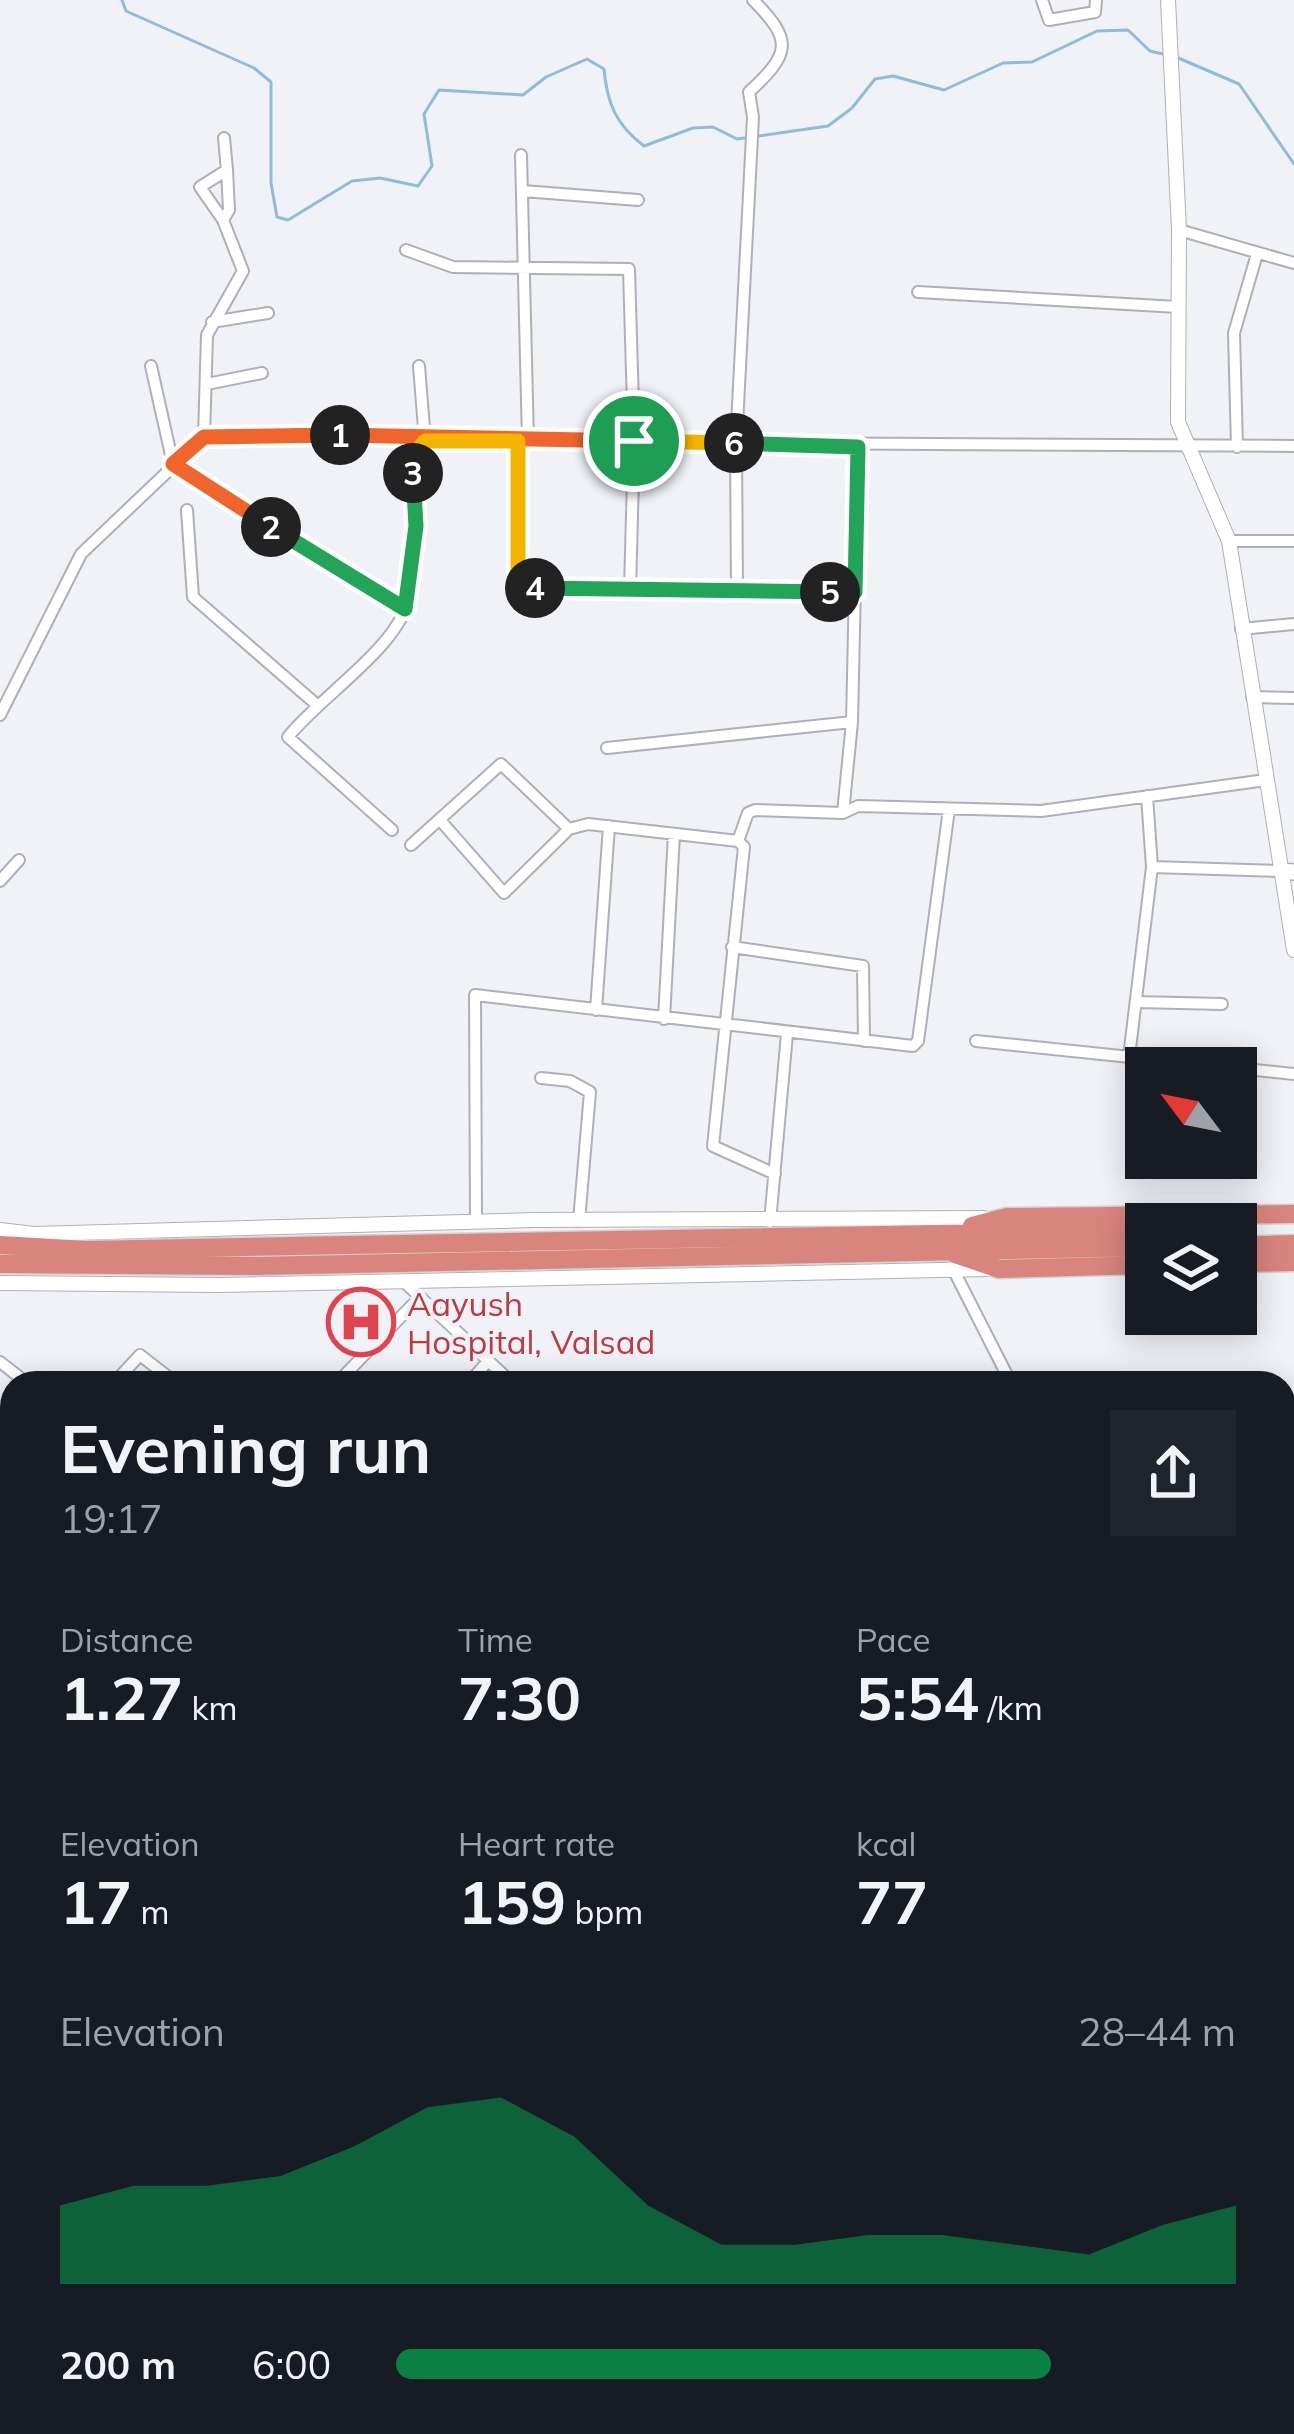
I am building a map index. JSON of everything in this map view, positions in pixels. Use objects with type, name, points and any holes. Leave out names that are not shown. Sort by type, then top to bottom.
[{"type":"highway","points":[[940,1242],[1007,1217],[1294,1214]]},
{"type":"highway","points":[[1257,1228],[1294,1227]]},
{"type":"highway","points":[[0,1245],[87,1250],[601,1231],[1125,1246]]},
{"type":"highway","points":[[0,1264],[256,1266],[1125,1231]]},
{"type":"highway","points":[[940,1242],[999,1269],[1125,1266]]},
{"type":"highway","points":[[1257,1245],[1294,1244]]},
{"type":"highway","points":[[1257,1263],[1294,1262]]},
{"type":"street","points":[[737,591],[736,443],[753,117],[749,92],[782,57],[784,42],[775,22],[753,0]]},
{"type":"street","points":[[1042,0],[1049,20],[1095,12],[1096,0]]},
{"type":"street","points":[[1168,0],[1178,230],[1178,422],[1229,541],[1266,780],[1288,871],[1294,950]]},
{"type":"street","points":[[223,220],[230,211],[224,137]]},
{"type":"street","points":[[521,155],[523,441],[518,588],[855,592]]},
{"type":"street","points":[[204,437],[205,350],[212,322],[243,271],[223,220],[200,187],[227,170]]},
{"type":"street","points":[[523,191],[638,200]]},
{"type":"street","points":[[1178,230],[1294,263]]},
{"type":"street","points":[[406,250],[453,267],[629,269],[634,441],[630,590]]},
{"type":"street","points":[[1238,448],[1234,333],[1257,254]]},
{"type":"street","points":[[918,292],[1178,307]]},
{"type":"street","points":[[212,322],[268,314]]},
{"type":"street","points":[[151,366],[173,464],[405,609]]},
{"type":"street","points":[[392,830],[288,737],[376,648],[405,609],[416,526],[412,457],[425,441],[419,367]]},
{"type":"street","points":[[207,384],[262,373]]},
{"type":"street","points":[[0,715],[81,554],[204,437],[295,432],[425,441],[1294,446]]},
{"type":"street","points":[[843,813],[852,722],[858,447]]},
{"type":"street","points":[[187,509],[194,597],[317,705]]},
{"type":"street","points":[[1229,541],[1294,541]]},
{"type":"street","points":[[1241,629],[1294,624]]},
{"type":"street","points":[[1252,698],[1294,698]]},
{"type":"street","points":[[608,748],[852,722]]},
{"type":"street","points":[[411,845],[501,764],[569,829]]},
{"type":"street","points":[[738,841],[748,813],[754,810],[843,813],[858,806],[1041,811],[1266,780]]},
{"type":"street","points":[[1131,1047],[1152,867],[1147,796]]},
{"type":"street","points":[[476,1222],[476,994],[913,1046],[918,1041],[949,809]]},
{"type":"street","points":[[440,820],[505,893],[569,829],[609,826],[738,841],[744,847],[713,1146],[775,1174]]},
{"type":"street","points":[[596,1010],[609,826]]},
{"type":"street","points":[[664,1018],[674,834]]},
{"type":"street","points":[[0,881],[19,860]]},
{"type":"street","points":[[1152,867],[1288,871]]},
{"type":"street","points":[[732,947],[863,966],[864,1041]]},
{"type":"street","points":[[1136,1002],[1222,1004]]},
{"type":"street","points":[[770,1222],[787,1034]]},
{"type":"street","points":[[976,1041],[1125,1056]]},
{"type":"street","points":[[1257,1070],[1294,1074]]},
{"type":"street","points":[[541,1078],[570,1081],[590,1092],[579,1221]]},
{"type":"street","points":[[0,1230],[34,1234],[579,1221],[601,1231],[1007,1217]]},
{"type":"street","points":[[952,1269],[1005,1371]]},
{"type":"street","points":[[0,1283],[999,1269]]},
{"type":"street","points":[[402,1280],[499,1371]]},
{"type":"street","points":[[349,1371],[418,1298]]},
{"type":"street","points":[[125,1371],[140,1355],[161,1371]]},
{"type":"street","points":[[479,1371],[488,1361]]},
{"type":"waterway","points":[[122,0],[126,11],[254,68],[271,82],[271,183],[277,217],[288,220],[352,181],[380,178],[418,186],[432,166],[424,114],[439,90],[523,95],[546,77],[587,59],[604,69],[615,112],[644,146],[693,128],[713,127],[737,139],[828,126],[852,108],[875,79],[893,76],[944,90],[1003,63],[1032,62],[1097,31],[1128,30],[1150,51],[1167,55]]},
{"type":"waterway","points":[[1176,57],[1239,84],[1294,164]]},
{"type":"place","name":"Aayush Hospital, Valsad","points":[[361,1322]]},
{"type":"route","points":[[634,441],[425,441],[295,432],[204,437],[173,464],[243,513],[314,550],[405,609],[416,526],[412,457],[425,441],[518,441],[518,588],[855,592],[858,447],[634,441]]}]
